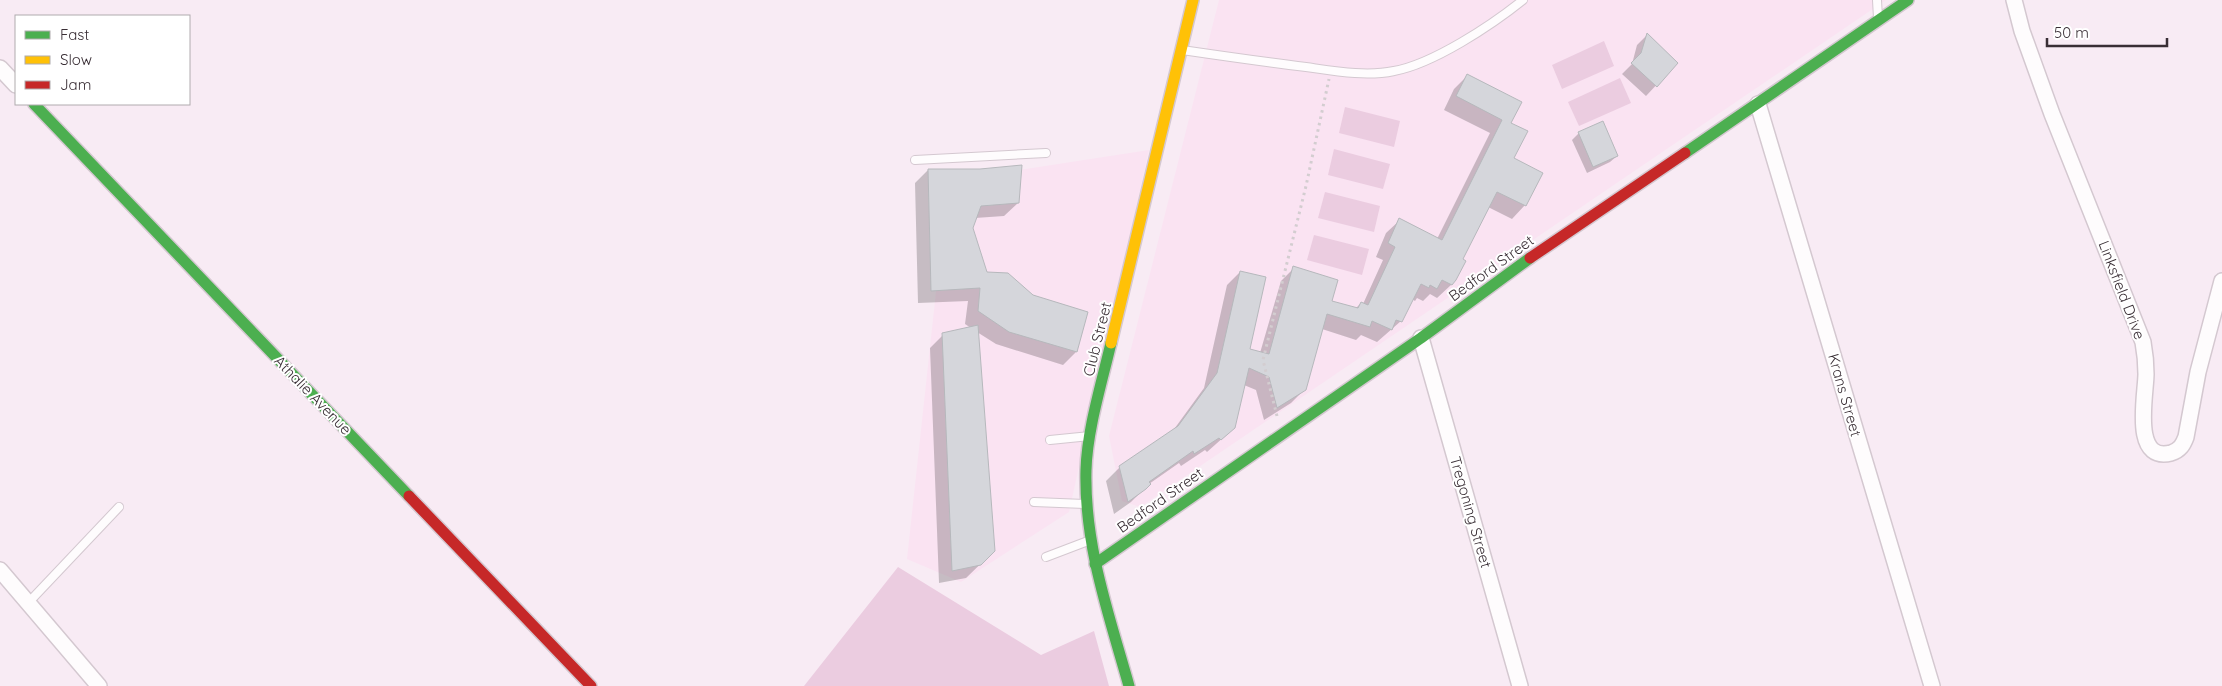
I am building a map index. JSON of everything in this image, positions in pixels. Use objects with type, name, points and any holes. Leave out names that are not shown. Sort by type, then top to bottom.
[{"type":"street","name":"Club Street","points":[[1129,686],[1090,540],[1086,504],[1086,469],[1096,405],[1193,0]]},
{"type":"street","name":"Bedford Street","points":[[1095,564],[1421,338],[1552,242],[1758,104],[1908,0]]},
{"type":"street","name":"Linksfield Drive","points":[[2014,0],[2022,32],[2049,105],[2143,342],[2146,374],[2142,425],[2148,446],[2163,454],[2178,450],[2183,445],[2186,437],[2198,372],[2222,281]]},
{"type":"street","points":[[0,68],[15,84]]},
{"type":"street","name":"Krans Street","points":[[1758,104],[1932,686]]},
{"type":"street","name":"Athalie Avenue","points":[[35,105],[591,686]]},
{"type":"street","name":"Tregoning Street","points":[[1421,338],[1520,686]]},
{"type":"street","points":[[0,570],[99,686]]},
{"type":"lane","points":[[1180,50],[1331,70],[1372,73],[1394,71],[1433,56],[1483,29],[1523,0]]},
{"type":"lane","points":[[1877,0],[1878,21]]},
{"type":"lane","points":[[915,160],[1046,154]]},
{"type":"lane","points":[[1050,440],[1090,436]]},
{"type":"lane","points":[[1034,502],[1086,504]]},
{"type":"lane","points":[[28,602],[119,507]]},
{"type":"lane","points":[[1046,557],[1090,540]]},
{"type":"path","points":[[1281,434],[1262,360],[1306,186],[1331,70]]},
{"type":"shaded area","points":[[1219,0],[1886,0],[1140,507],[1122,501],[1109,436]]},
{"type":"shaded area","points":[[1604,41],[1614,66],[1562,89],[1552,65]]},
{"type":"shaded area","points":[[1620,78],[1631,103],[1579,126],[1568,102]]},
{"type":"shaded area","points":[[1345,107],[1400,121],[1394,147],[1339,133]]},
{"type":"shaded area","points":[[1334,149],[1390,164],[1383,189],[1328,175]]},
{"type":"shaded area","points":[[1149,150],[1069,512],[961,582],[907,559],[948,181]]},
{"type":"shaded area","points":[[1325,192],[1380,206],[1374,232],[1318,218]]},
{"type":"shaded area","points":[[1314,235],[1369,249],[1362,275],[1307,260]]},
{"type":"shaded area","points":[[898,567],[1041,655],[1094,631],[1109,686],[804,686]]},
{"type":"building","points":[[1647,33],[1678,63],[1657,87],[1631,63],[1641,53]]},
{"type":"building","points":[[1467,74],[1522,102],[1511,123],[1528,131],[1514,158],[1543,173],[1526,206],[1497,192],[1463,259],[1466,261],[1456,280],[1452,285],[1442,280],[1437,289],[1430,285],[1429,288],[1421,284],[1402,322],[1396,320],[1392,330],[1372,321],[1370,327],[1327,314],[1306,390],[1277,408],[1269,377],[1249,368],[1235,428],[1221,440],[1219,438],[1194,454],[1193,451],[1149,482],[1151,484],[1146,489],[1128,502],[1119,466],[1178,426],[1217,373],[1240,271],[1266,277],[1250,349],[1269,354],[1293,266],[1338,280],[1332,301],[1358,308],[1361,302],[1368,305],[1395,247],[1388,243],[1399,218],[1442,240],[1502,120],[1456,96]]},
{"type":"building","points":[[1603,121],[1618,156],[1593,167],[1578,132]]},
{"type":"building","points":[[1022,165],[1019,203],[981,206],[973,228],[987,272],[1008,273],[1033,295],[1088,312],[1077,352],[1009,332],[978,311],[980,288],[931,291],[928,169],[980,169]]},
{"type":"building","points":[[978,325],[995,551],[981,565],[952,571],[942,333]]},
{"type":"traffic: fast","points":[[1685,153],[1908,0]]},
{"type":"traffic: fast","points":[[35,105],[409,496]]},
{"type":"traffic: fast","points":[[1095,564],[1421,338],[1530,258]]},
{"type":"traffic: fast","points":[[1111,343],[1089,439],[1086,498],[1093,553],[1099,580],[1129,686]]},
{"type":"traffic: slow","points":[[1111,343],[1193,0]]},
{"type":"traffic: jam","points":[[1530,258],[1685,153]]},
{"type":"traffic: jam","points":[[409,496],[591,686]]}]
